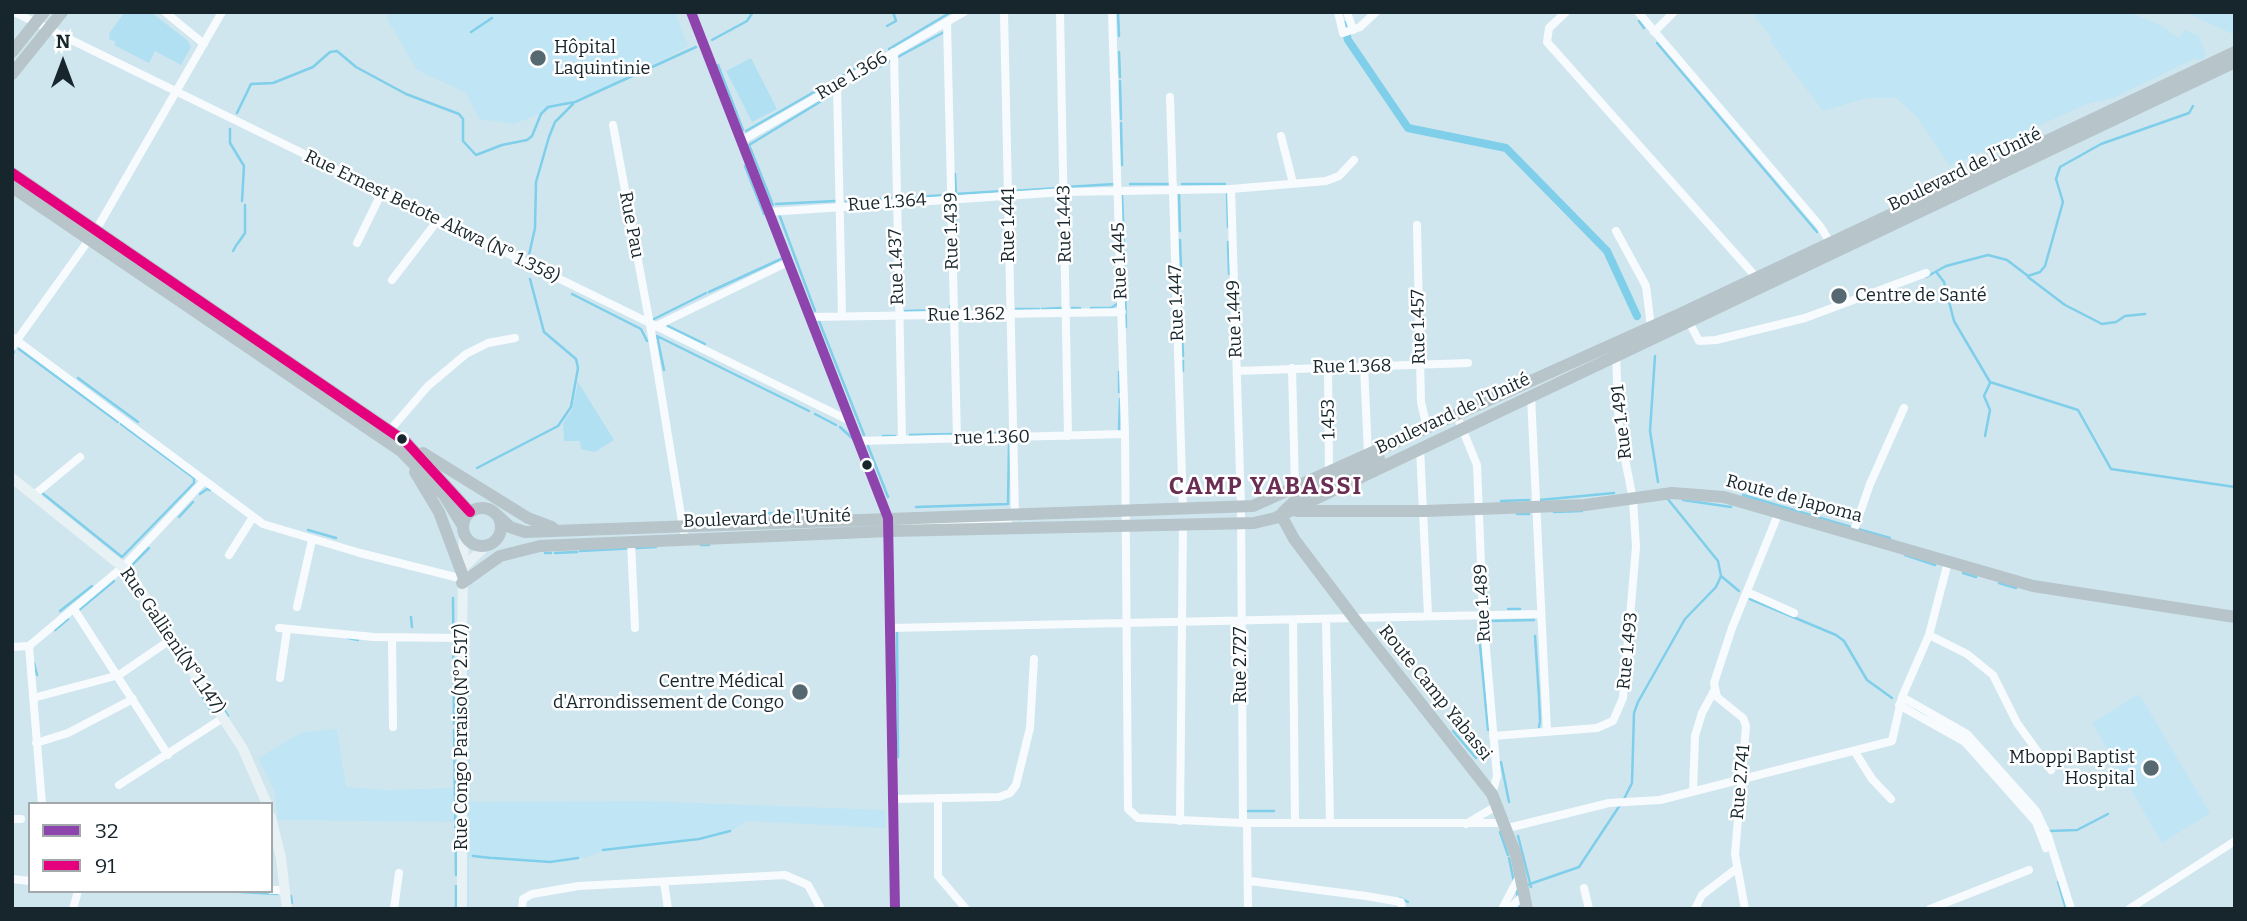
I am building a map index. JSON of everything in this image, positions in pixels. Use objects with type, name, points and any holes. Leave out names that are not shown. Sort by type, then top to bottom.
[{"type":"main road","points":[[12,74],[62,12]]},
{"type":"main road","points":[[691,12],[889,524],[895,909]]},
{"type":"main road","points":[[12,52],[40,17]]},
{"type":"main road","name":"Boulevard de l'Unité","points":[[1013,519],[1126,525],[1241,523],[1262,522],[1287,513],[1420,448],[1460,422],[1615,351],[1689,322],[1832,247],[2235,52]]},
{"type":"main road","name":"Boulevard de l'Unité","points":[[563,530],[683,525],[889,524],[1260,504],[1427,428],[1460,422],[1531,396],[1615,351],[1651,327],[1756,277],[1832,247],[2235,62]]},
{"type":"main road","points":[[12,173],[92,235],[401,452],[432,481],[473,543],[540,547]]},
{"type":"main road","points":[[12,187],[92,235],[414,448],[528,518],[563,530]]},
{"type":"main road","points":[[1287,513],[1302,494],[1422,437],[1427,428]]},
{"type":"main road","points":[[414,448],[470,512]]},
{"type":"main road","points":[[401,452],[439,512],[464,576]]},
{"type":"main road","name":"Rue Gallieni(N°1.147)","points":[[12,478],[124,566],[173,638],[251,763],[266,802]]},
{"type":"main road","name":"Route de Japoma","points":[[1287,513],[1535,507],[1672,493],[1706,495],[1779,512],[2033,586],[2235,617]]},
{"type":"main road","points":[[470,512],[485,508],[498,515],[510,527],[525,532],[563,530]]},
{"type":"main road","points":[[463,529],[470,512]]},
{"type":"main road","name":"Route Camp Yabassi","points":[[1287,513],[1294,539],[1495,799],[1507,826],[1527,909]]},
{"type":"main road","points":[[464,576],[501,529],[498,515]]},
{"type":"main road","name":"Boulevard de l'Unité","points":[[540,547],[685,540],[889,524]]},
{"type":"main road","name":"Rue Congo Paraiso(N°2.517)","points":[[462,909],[463,529]]},
{"type":"main road","points":[[464,576],[500,556],[540,547]]},
{"type":"main road","points":[[273,825],[281,858],[286,909]]},
{"type":"street","name":"Rue Ernest Betote Akwa (N° 1.358)","points":[[14,12],[40,17],[49,29],[176,94],[850,421]]},
{"type":"street","points":[[165,12],[204,44]]},
{"type":"street","points":[[222,12],[92,235],[14,341],[253,517],[273,528],[312,540],[464,576]]},
{"type":"street","name":"Rue 1.441","points":[[1004,12],[1013,519]]},
{"type":"street","name":"Rue 1.443","points":[[1060,12],[1068,436]]},
{"type":"street","name":"Rue 1.445","points":[[1112,12],[1125,434],[1128,809],[1138,818],[1245,823],[1507,826],[1609,803],[1660,800],[1892,741],[1901,701]]},
{"type":"street","points":[[1338,12],[1349,32]]},
{"type":"street","points":[[1347,12],[1349,32]]},
{"type":"street","points":[[1349,32],[1376,12]]},
{"type":"street","points":[[1566,12],[1547,31],[1547,41],[1756,277]]},
{"type":"street","points":[[1638,12],[1832,247]]},
{"type":"street","points":[[1654,32],[1674,12]]},
{"type":"street","name":"Rue 1.366","points":[[741,141],[963,13]]},
{"type":"street","name":"Rue 1.439","points":[[947,23],[957,438]]},
{"type":"street","name":"Rue 1.437","points":[[894,52],[895,202],[902,439]]},
{"type":"street","points":[[837,85],[842,316]]},
{"type":"street","name":"Rue 1.447","points":[[1170,97],[1184,509]]},
{"type":"street","name":"Rue Pau","points":[[613,125],[652,326],[685,540]]},
{"type":"street","points":[[1281,136],[1293,183]]},
{"type":"street","points":[[1174,190],[1231,189],[1335,178],[1354,160]]},
{"type":"street","name":"Rue 1.364","points":[[769,212],[1117,189],[1174,190]]},
{"type":"street","name":"Rue 1.449","points":[[1231,189],[1241,506]]},
{"type":"street","points":[[357,243],[382,192]]},
{"type":"street","points":[[392,280],[438,220]]},
{"type":"street","name":"Rue 1.457","points":[[1417,225],[1421,402],[1427,428]]},
{"type":"street","points":[[1616,231],[1646,286],[1651,327]]},
{"type":"street","points":[[652,326],[788,262]]},
{"type":"street","points":[[1689,322],[1701,342],[1716,340],[1805,318],[1926,273]]},
{"type":"street","name":"Rue 1.362","points":[[811,317],[1122,312]]},
{"type":"street","points":[[390,430],[428,386],[466,354],[488,342],[515,338]]},
{"type":"street","name":"Rue 1.491","points":[[1615,351],[1619,429],[1633,499]]},
{"type":"street","name":"Rue 1.368","points":[[1237,370],[1468,363]]},
{"type":"street","points":[[1364,366],[1368,454]]},
{"type":"street","name":"1.453","points":[[1328,367],[1329,471]]},
{"type":"street","points":[[1292,368],[1295,487]]},
{"type":"street","points":[[1531,396],[1547,732]]},
{"type":"street","points":[[1853,533],[1870,484],[1904,408]]},
{"type":"street","name":"Rue 1.489","points":[[1460,422],[1477,465],[1483,614],[1497,776],[1495,799]]},
{"type":"street","name":"rue 1.360","points":[[858,441],[1125,434]]},
{"type":"street","points":[[1420,448],[1428,615]]},
{"type":"street","points":[[34,495],[80,457]]},
{"type":"street","points":[[12,647],[29,646],[124,566],[204,481]]},
{"type":"street","name":"Rue 1.493","points":[[1493,736],[1597,728],[1613,721],[1617,715],[1623,698],[1634,583],[1633,499]]},
{"type":"street","name":"Rue 2.727","points":[[1241,506],[1245,823],[1250,881],[1248,909]]},
{"type":"street","points":[[1693,791],[1698,724],[1714,691],[1720,659],[1779,512]]},
{"type":"street","points":[[1007,516],[1013,519],[1007,522],[938,524],[903,524],[900,521],[1007,516]]},
{"type":"street","points":[[229,555],[253,517]]},
{"type":"street","points":[[1180,821],[1183,524]]},
{"type":"street","points":[[297,607],[312,540]]},
{"type":"street","points":[[631,542],[635,628]]},
{"type":"street","points":[[1901,701],[1929,635],[1948,562]]},
{"type":"street","points":[[1747,592],[1794,613]]},
{"type":"street","points":[[74,609],[119,675],[168,755]]},
{"type":"street","points":[[891,628],[1540,614]]},
{"type":"street","points":[[1326,619],[1330,824]]},
{"type":"street","points":[[1293,620],[1295,823]]},
{"type":"street","points":[[280,678],[283,629],[392,638],[462,636]]},
{"type":"street","points":[[1929,635],[1968,654],[1993,675],[2017,723],[2051,770]]},
{"type":"street","points":[[33,698],[119,675],[173,638]]},
{"type":"street","points":[[392,638],[393,727]]},
{"type":"street","points":[[29,646],[42,802]]},
{"type":"street","points":[[894,799],[999,797],[1010,793],[1016,785],[1030,728],[1034,659]]},
{"type":"street","name":"Rue 2.741","points":[[1714,691],[1721,703],[1745,722],[1736,869],[1745,909]]},
{"type":"street","points":[[36,743],[68,733],[133,699]]},
{"type":"street","points":[[1901,701],[1965,742],[2036,822],[2046,848]]},
{"type":"street","points":[[1901,701],[1967,734],[2036,811],[2048,836],[2071,909]]},
{"type":"street","points":[[119,785],[223,718]]},
{"type":"street","points":[[1855,752],[1872,779],[1891,799]]},
{"type":"street","points":[[938,798],[938,876],[966,909]]},
{"type":"street","points":[[1463,826],[1495,799]]},
{"type":"street","points":[[2129,909],[2235,841]]},
{"type":"street","points":[[1695,909],[1702,895],[1736,869]]},
{"type":"street","points":[[1930,909],[2029,870]]},
{"type":"street","points":[[394,909],[400,873]]},
{"type":"street","points":[[522,909],[523,899],[531,894],[579,886],[791,876],[813,889],[821,909]]},
{"type":"street","points":[[1250,881],[1401,902],[1402,909]]},
{"type":"street","points":[[664,882],[668,909]]},
{"type":"street","points":[[1502,909],[1522,886]]},
{"type":"street","points":[[1509,909],[1522,886]]},
{"type":"street","points":[[1584,888],[1589,909]]},
{"type":"street","points":[[273,890],[284,890]]},
{"type":"shaded area","points":[[125,12],[151,12],[188,41],[191,47],[181,65],[155,51],[149,63],[114,45],[116,42],[109,39],[110,32]]},
{"type":"shaded area","name":"Hôpital Laquintinie","points":[[387,12],[675,12],[688,46],[626,79],[514,124],[479,119],[466,93],[417,70],[387,19]]},
{"type":"shaded area","points":[[1755,12],[2128,12],[2161,25],[2179,38],[2185,30],[2199,36],[2206,55],[2203,60],[2196,58],[2113,98],[2087,104],[1950,166],[1916,116],[1896,98],[1867,98],[1823,111],[1771,42],[1772,38],[1755,17]]},
{"type":"shaded area","points":[[2184,12],[2235,12],[2235,35]]},
{"type":"shaded area","points":[[751,58],[777,109],[752,122],[726,71]]},
{"type":"shaded area","points":[[578,382],[614,440],[595,452],[581,449],[580,441],[564,441],[563,423],[572,410]]},
{"type":"shaded area","points":[[456,647],[469,648],[471,802],[644,801],[885,810],[886,828],[746,821],[733,830],[662,844],[612,848],[584,858],[547,861],[469,857],[469,909],[458,909],[456,822],[278,820],[274,790],[258,758],[303,732],[337,729],[346,787],[387,790],[456,788]]},
{"type":"shaded area","name":"Mboppi Baptist Hospital","points":[[2139,694],[2210,813],[2162,843],[2092,723]]},
{"type":"waterway","points":[[712,40],[747,21],[753,12]]},
{"type":"waterway","points":[[887,26],[896,21],[893,12]]},
{"type":"waterway","points":[[889,49],[951,12]]},
{"type":"waterway","points":[[1118,12],[1119,36]]},
{"type":"waterway","points":[[471,32],[492,18]]},
{"type":"waterway","points":[[1639,21],[1644,28]]},
{"type":"waterway","points":[[1344,25],[1348,40],[1408,128],[1506,148],[1607,251],[1637,316]]},
{"type":"waterway","points":[[896,58],[944,32]]},
{"type":"waterway","points":[[1657,43],[1817,232]]},
{"type":"waterway","points":[[237,113],[251,84],[273,83],[313,67],[330,52],[337,51],[356,67],[406,94],[459,114],[463,119],[463,141],[476,155],[502,145],[527,140],[532,136],[541,114],[548,107],[575,102],[696,47]]},
{"type":"waterway","points":[[1119,52],[1120,77]]},
{"type":"waterway","points":[[746,131],[875,57]]},
{"type":"waterway","points":[[878,68],[890,61]]},
{"type":"waterway","points":[[718,65],[743,130]]},
{"type":"waterway","points":[[1120,81],[1121,119]]},
{"type":"waterway","points":[[773,205],[749,145],[833,94]]},
{"type":"waterway","points":[[529,255],[535,228],[536,182],[549,137],[555,122],[573,104]]},
{"type":"waterway","points":[[1926,277],[1946,266],[1988,255],[2007,260],[2028,276],[2040,272],[2045,266],[2063,202],[2056,179],[2060,167],[2101,144],[2189,113],[2193,106]]},
{"type":"waterway","points":[[1121,123],[1122,165]]},
{"type":"waterway","points":[[230,129],[230,143],[244,166],[242,201]]},
{"type":"waterway","points":[[745,166],[764,214]]},
{"type":"waterway","points":[[955,174],[956,194],[1003,191]]},
{"type":"waterway","points":[[1066,187],[1115,184]]},
{"type":"waterway","points":[[1130,184],[1170,184]]},
{"type":"waterway","points":[[1182,184],[1225,184]]},
{"type":"waterway","points":[[1012,191],[1059,188]]},
{"type":"waterway","points":[[1179,193],[1180,231]]},
{"type":"waterway","points":[[1227,193],[1228,227]]},
{"type":"waterway","points":[[1122,194],[1124,246]]},
{"type":"waterway","points":[[915,197],[947,195]]},
{"type":"waterway","points":[[846,201],[891,198]]},
{"type":"waterway","points":[[776,204],[835,201]]},
{"type":"waterway","points":[[956,203],[956,224]]},
{"type":"waterway","points":[[238,243],[245,233],[245,205]]},
{"type":"waterway","points":[[779,214],[815,311]]},
{"type":"waterway","points":[[1180,240],[1181,268]]},
{"type":"waterway","points":[[1228,242],[1229,274]]},
{"type":"waterway","points":[[233,251],[237,244]]},
{"type":"waterway","points":[[1124,252],[1125,275]]},
{"type":"waterway","points":[[709,292],[781,259]]},
{"type":"waterway","points":[[1937,273],[1944,282],[1954,321],[1990,382],[2078,410],[2111,469],[2235,487]]},
{"type":"waterway","points":[[2028,277],[2065,305],[2102,324],[2116,322],[2125,316],[2145,314]]},
{"type":"waterway","points":[[477,468],[558,426],[571,407],[578,368],[576,359],[544,332],[530,279]]},
{"type":"waterway","points":[[1125,279],[1126,327]]},
{"type":"waterway","points":[[654,319],[706,293]]},
{"type":"waterway","points":[[572,294],[641,329],[647,341]]},
{"type":"waterway","points":[[1091,308],[1111,308],[1117,304]]},
{"type":"waterway","points":[[905,311],[950,310],[950,306]]},
{"type":"waterway","points":[[1181,306],[1183,356]]},
{"type":"waterway","points":[[1042,309],[1061,308]]},
{"type":"waterway","points":[[1072,308],[1080,308]]},
{"type":"waterway","points":[[983,310],[1006,309]]},
{"type":"waterway","points":[[1016,309],[1039,309]]},
{"type":"waterway","points":[[819,321],[864,435]]},
{"type":"waterway","points":[[668,326],[705,344]]},
{"type":"waterway","points":[[657,336],[809,411]]},
{"type":"waterway","points":[[657,336],[664,370]]},
{"type":"waterway","points":[[19,349],[118,422]]},
{"type":"waterway","points":[[1655,356],[1650,431],[1658,482]]},
{"type":"waterway","points":[[1183,361],[1183,371]]},
{"type":"waterway","points":[[1119,372],[1119,392]]},
{"type":"waterway","points":[[78,378],[138,422]]},
{"type":"waterway","points":[[1985,436],[1990,410],[1984,396],[1990,383]]},
{"type":"waterway","points":[[1119,431],[1120,399]]},
{"type":"waterway","points":[[815,414],[836,425]]},
{"type":"waterway","points":[[121,424],[194,478],[194,483]]},
{"type":"waterway","points":[[840,427],[852,438]]},
{"type":"waterway","points":[[984,434],[1007,433]]},
{"type":"waterway","points":[[910,435],[953,434]]},
{"type":"waterway","points":[[962,434],[976,434]]},
{"type":"waterway","points":[[883,436],[895,436]]},
{"type":"waterway","points":[[916,507],[1008,504],[1009,442]]},
{"type":"waterway","points":[[868,446],[888,497]]},
{"type":"waterway","points":[[41,492],[122,557],[193,484]]},
{"type":"waterway","points":[[200,494],[210,490]]},
{"type":"waterway","points":[[1540,500],[1614,493]]},
{"type":"waterway","points":[[1743,495],[1851,527]]},
{"type":"waterway","points":[[1624,799],[1632,783],[1634,713],[1638,702],[1685,619],[1716,587],[1721,576],[1718,561],[1667,498]]},
{"type":"waterway","points":[[1501,501],[1529,500]]},
{"type":"waterway","points":[[1683,500],[1731,507]]},
{"type":"waterway","points":[[179,517],[193,502]]},
{"type":"waterway","points":[[684,517],[818,511]]},
{"type":"waterway","points":[[1554,512],[1582,511]]},
{"type":"waterway","points":[[1517,514],[1529,514]]},
{"type":"waterway","points":[[1858,529],[1890,538]]},
{"type":"waterway","points":[[308,530],[336,538]]},
{"type":"waterway","points":[[701,545],[709,545]]},
{"type":"waterway","points":[[580,551],[656,547]]},
{"type":"waterway","points":[[131,566],[149,548]]},
{"type":"waterway","points":[[555,553],[577,552]]},
{"type":"waterway","points":[[545,553],[551,553]]},
{"type":"waterway","points":[[1905,555],[1935,565]]},
{"type":"waterway","points":[[1963,573],[1976,577]]},
{"type":"waterway","points":[[1721,576],[1739,591]]},
{"type":"waterway","points":[[125,579],[137,594]]},
{"type":"waterway","points":[[79,610],[114,581]]},
{"type":"waterway","points":[[1999,583],[2016,588]]},
{"type":"waterway","points":[[60,611],[92,586]]},
{"type":"waterway","points":[[453,598],[454,724]]},
{"type":"waterway","points":[[1750,599],[1836,635],[1844,641],[1867,680],[1892,698]]},
{"type":"waterway","points":[[1508,609],[1520,609]]},
{"type":"waterway","points":[[411,617],[412,627]]},
{"type":"waterway","points":[[55,630],[68,619]]},
{"type":"waterway","points":[[1489,621],[1534,620]]},
{"type":"waterway","points":[[897,631],[898,757]]},
{"type":"waterway","points":[[1535,636],[1539,697]]},
{"type":"waterway","points":[[348,638],[358,640]]},
{"type":"waterway","points":[[1480,645],[1488,730]]},
{"type":"waterway","points":[[34,663],[37,675]]},
{"type":"waterway","points":[[194,683],[213,714]]},
{"type":"waterway","points":[[213,693],[228,716]]},
{"type":"waterway","points":[[1539,699],[1540,720]]},
{"type":"waterway","points":[[1914,709],[1927,715]]},
{"type":"waterway","points":[[1539,727],[1540,722]]},
{"type":"waterway","points":[[454,730],[456,875]]},
{"type":"waterway","points":[[1453,731],[1476,758]]},
{"type":"waterway","points":[[1501,762],[1509,802]]},
{"type":"waterway","points":[[1527,885],[1579,867],[1620,805]]},
{"type":"waterway","points":[[1248,811],[1274,811]]},
{"type":"waterway","points":[[2049,831],[2077,830],[2108,814]]},
{"type":"waterway","points":[[603,850],[699,839],[730,831]]},
{"type":"waterway","points":[[1500,832],[1508,855]]},
{"type":"waterway","points":[[1518,836],[1531,887]]},
{"type":"waterway","points":[[473,856],[491,858]]},
{"type":"waterway","points":[[493,858],[550,862],[578,858]]},
{"type":"waterway","points":[[1509,858],[1514,882]]},
{"type":"waterway","points":[[2058,882],[2066,909]]},
{"type":"waterway","points":[[456,886],[456,909]]},
{"type":"waterway","points":[[1516,888],[1520,909]]},
{"type":"waterway","points":[[259,893],[277,894]]},
{"type":"waterway","points":[[291,896],[292,903]]},
{"type":"waterway","points":[[1400,898],[1408,902]]},
{"type":"transit line","name":"32","points":[[691,12],[888,518],[895,909]]},
{"type":"transit line","name":"91","points":[[12,173],[406,442],[470,512]]},
{"type":"place","name":"Hôpital Laquintinie","points":[[538,58]]},
{"type":"place","name":"Centre de Santé","points":[[1839,296]]},
{"type":"place","name":"Centre Médical d'Arrondissement de Congo","points":[[800,692]]},
{"type":"place","name":"Mboppi Baptist Hospital","points":[[2151,768]]},
{"type":"district","name":"CAMP YABASSI","points":[[1266,487]]}]
